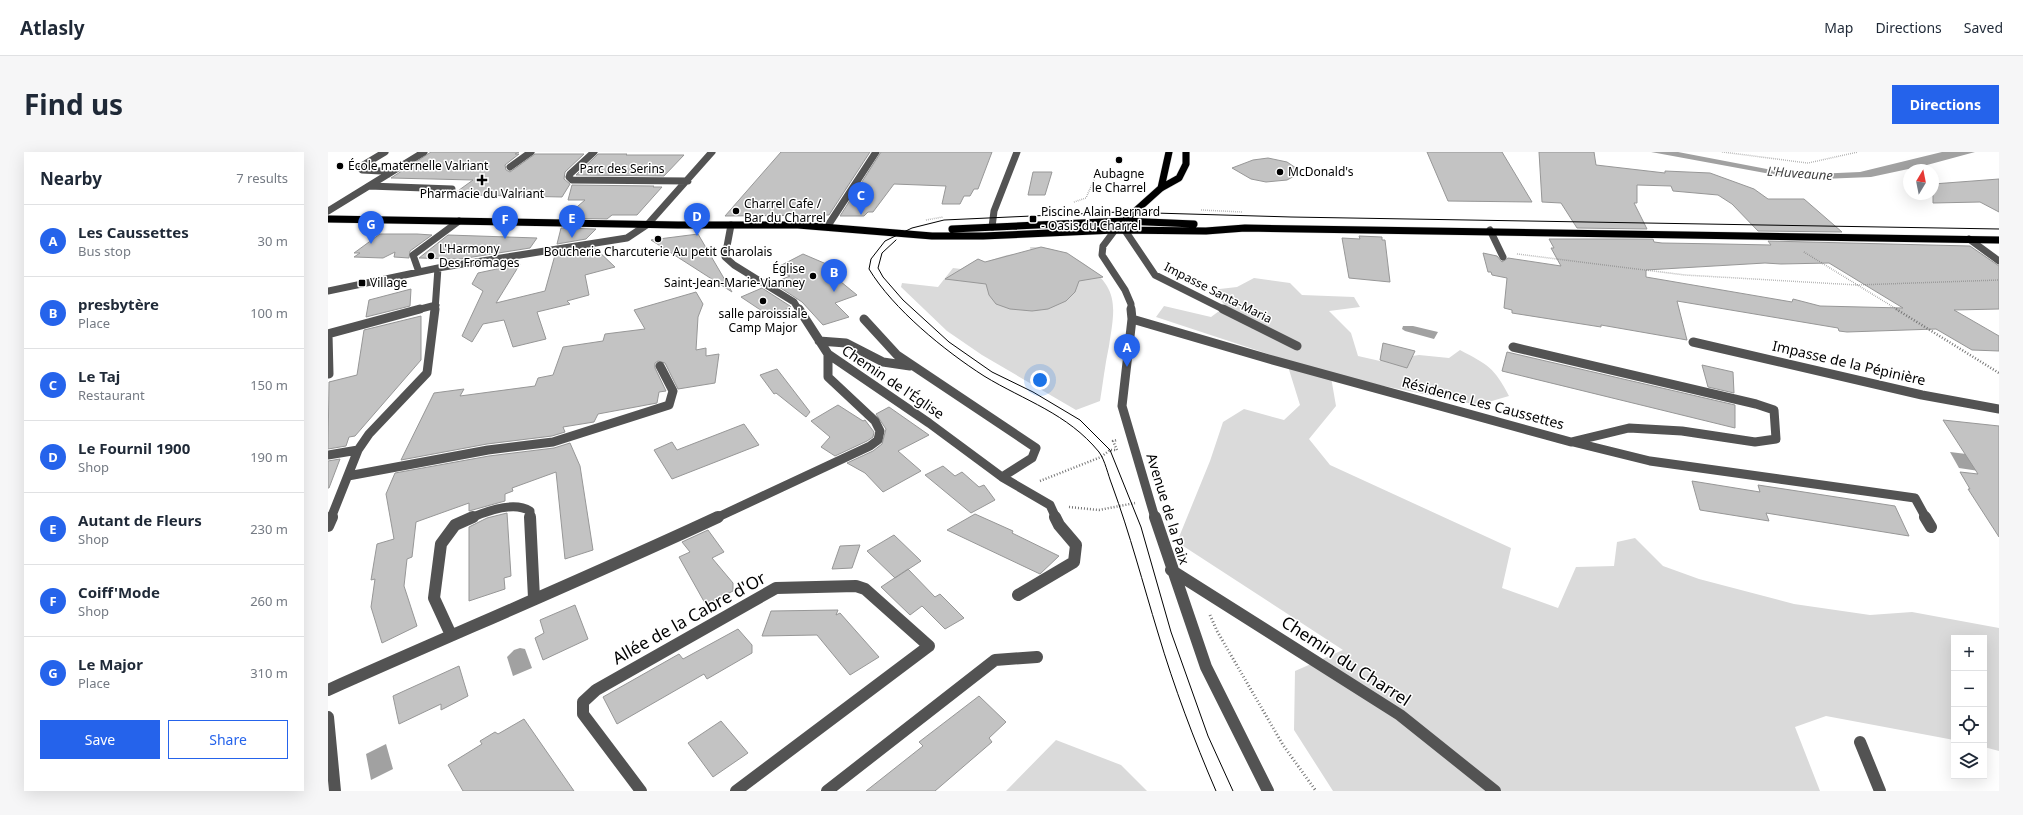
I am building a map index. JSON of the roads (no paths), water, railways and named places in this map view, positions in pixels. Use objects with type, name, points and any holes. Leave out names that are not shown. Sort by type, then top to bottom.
[{"type":"main road","points":[[1161,188],[1169,152]]},
{"type":"main road","points":[[798,225],[940,236],[983,236],[1121,227],[1161,188],[1179,178],[1186,164],[1186,152]]},
{"type":"main road","points":[[328,220],[731,225],[829,224],[941,230],[992,227],[1121,227],[1206,230],[1245,228],[1490,230],[1999,240]]},
{"type":"street","points":[[385,152],[360,167],[362,170],[381,170],[388,174]]},
{"type":"street","points":[[328,211],[424,152]]},
{"type":"street","points":[[510,167],[531,152]]},
{"type":"street","name":"Parc des Serins","points":[[594,152],[570,174],[569,177],[572,180],[688,180]]},
{"type":"street","points":[[330,288],[438,268],[627,238],[648,224],[712,152]]},
{"type":"street","points":[[829,224],[876,152]]},
{"type":"street","points":[[992,227],[994,211],[1017,152]]},
{"type":"street","points":[[369,186],[452,189]]},
{"type":"street","points":[[419,272],[413,255],[459,221]]},
{"type":"street","name":"Chemin de l'Église","points":[[731,225],[725,257],[734,265],[794,302],[828,354],[929,423],[1002,477],[1050,505],[1059,526],[1076,545],[1074,562],[1018,595]]},
{"type":"street","name":"Avenue de la Paix","points":[[1121,227],[1103,246],[1102,255],[1125,290],[1131,304],[1132,319],[1122,406],[1171,570],[1206,667],[1268,791]]},
{"type":"street","name":"Impasse Santa-Maria","points":[[1121,227],[1155,275],[1297,346]]},
{"type":"street","points":[[1490,230],[1502,254]]},
{"type":"street","points":[[1969,239],[1999,261]]},
{"type":"street","points":[[328,526],[358,450],[369,434],[427,373],[436,305],[438,268]]},
{"type":"street","points":[[329,374],[328,334],[436,305]]},
{"type":"street","points":[[864,319],[897,355],[1036,448],[1032,458],[1002,477]]},
{"type":"street","name":"Résidence Les Caussettes","points":[[1132,319],[1269,360],[1571,442],[1629,428],[1682,430],[1755,442],[1776,439],[1774,410],[1756,404],[1513,347]]},
{"type":"street","points":[[819,341],[846,343],[883,362],[914,366]]},
{"type":"street","name":"Impasse de la Pépinière","points":[[1693,342],[1748,353],[1836,377],[1999,409]]},
{"type":"street","points":[[328,690],[534,598],[613,565],[870,446],[878,440],[880,431],[875,421],[828,377],[828,354]]},
{"type":"street","points":[[348,476],[495,449],[553,442],[668,405],[673,391],[660,366]]},
{"type":"street","points":[[1571,442],[1650,461],[1915,498],[1932,527]]},
{"type":"street","points":[[328,455],[358,450]]},
{"type":"street","points":[[451,635],[434,598],[441,544],[446,535],[455,525],[473,517],[502,508],[516,506],[524,507],[530,511],[534,598]]},
{"type":"street","name":"Chemin du Charrel","points":[[1171,570],[1400,715],[1495,791]]},
{"type":"street","name":"Allée de la Cabre d'Or","points":[[641,791],[583,714],[583,702],[596,690],[776,588],[856,586],[865,589],[930,646],[736,791]]},
{"type":"street","points":[[827,791],[995,660],[1037,657]]},
{"type":"street","points":[[328,717],[336,791]]},
{"type":"street","points":[[1860,742],[1880,791]]},
{"type":"water","name":"L'Huveaune","points":[[1651,152],[1678,152],[1772,170],[1815,174],[1860,172],[1942,152],[1975,152],[1931,164],[1903,164],[1903,170],[1871,177],[1822,179],[1776,175]]},
{"type":"water","points":[[1403,326],[1413,326],[1438,332],[1434,339],[1405,331],[1402,329]]},
{"type":"water","points":[[1950,452],[1999,458],[1999,474],[1959,468]]},
{"type":"water","points":[[520,648],[525,649],[532,668],[513,676],[507,657],[514,650]]},
{"type":"water","points":[[386,744],[393,769],[371,780],[366,754]]},
{"type":"tram line","points":[[1216,791],[1192,733],[1171,673],[1125,522],[1101,455],[1087,439],[1073,427],[1059,417],[999,385],[969,366],[937,342],[906,314],[879,284],[869,269],[871,259],[885,241],[912,228],[944,220],[1120,212],[1291,217],[1999,229]]},
{"type":"tram line","points":[[896,240],[882,253],[878,268],[883,277],[903,300],[949,342],[992,372],[1033,392],[1080,420],[1110,450],[1141,527],[1171,632],[1208,736],[1233,791]]},
{"type":"place","name":"Aubagne le Charrel","points":[[1119,160]]},
{"type":"place","name":"École maternelle Valriant","points":[[340,166]]},
{"type":"place","name":"McDonald's","points":[[1280,172]]},
{"type":"place","name":"Pharmacie du Valriant","points":[[482,180]]},
{"type":"place","name":"Charrel Cafe / Bar du Charrel","points":[[736,211]]},
{"type":"place","name":"Le Taj","points":[[861,215]]},
{"type":"place","name":"Piscine Alain Bernard - Oasis du Charrel","points":[[1033,219]]},
{"type":"place","name":"Le Fournil 1900","points":[[697,236]]},
{"type":"place","name":"Autant de Fleurs","points":[[572,238]]},
{"type":"place","name":"Coiff'Mode","points":[[505,239]]},
{"type":"place","name":"Boucherie Charcuterie Au petit Charolais","points":[[658,239]]},
{"type":"place","name":"Le Major","points":[[371,244]]},
{"type":"place","name":"L'Harmony Des Fromages","points":[[431,256]]},
{"type":"place","name":"Église Saint-Jean-Marie-Vianney","points":[[813,276]]},
{"type":"place","name":"Village","points":[[362,283]]},
{"type":"place","name":"presbytère","points":[[834,292]]},
{"type":"place","name":"salle paroissiale Camp Major","points":[[763,301]]},
{"type":"place","name":"Les Caussettes","points":[[1127,367]]}]
